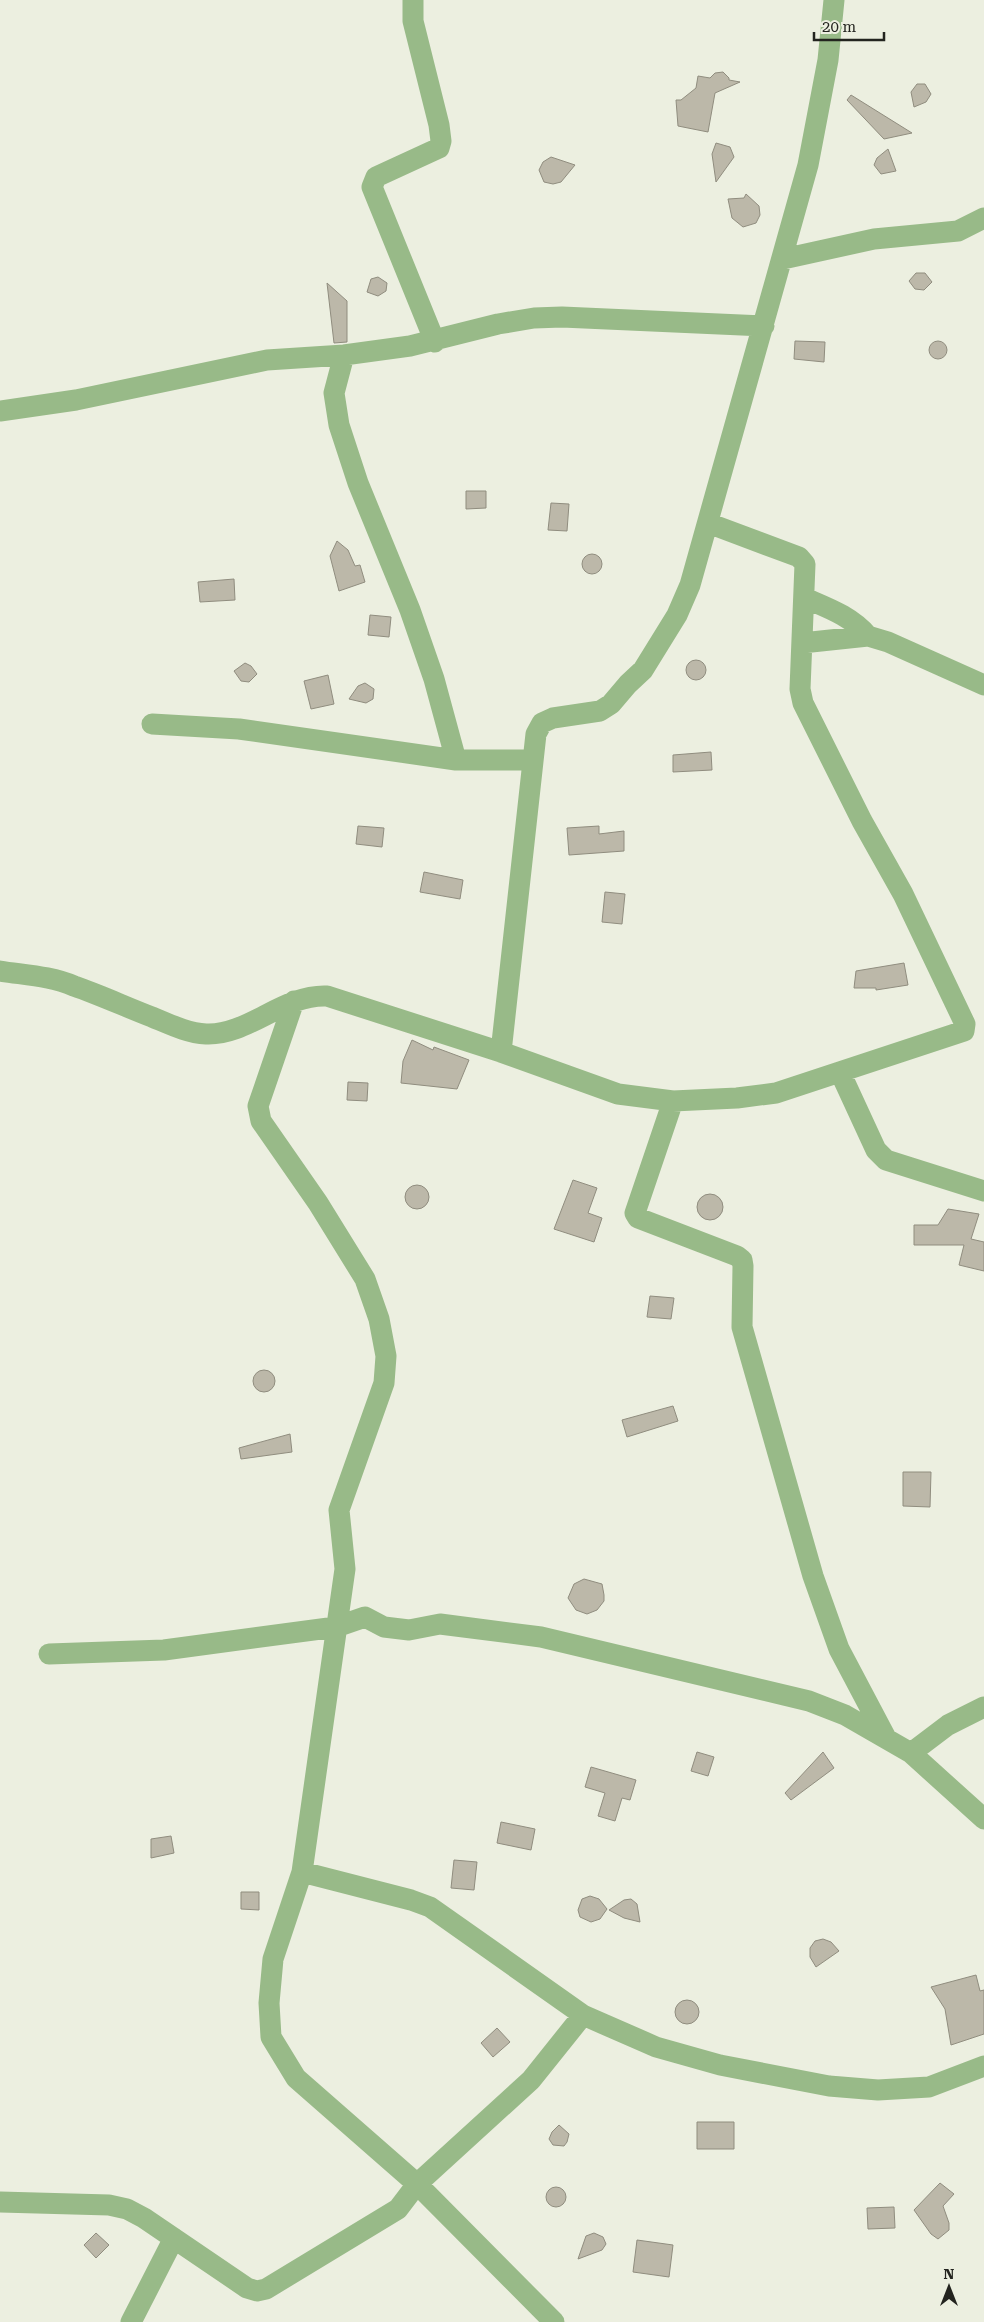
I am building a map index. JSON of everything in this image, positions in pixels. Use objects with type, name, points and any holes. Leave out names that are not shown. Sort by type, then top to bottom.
[{"type":"street","points":[[414,0],[414,21],[439,125],[441,141],[439,148],[376,177],[372,188],[435,342]]},
{"type":"street","points":[[500,1052],[536,734],[542,723],[553,718],[600,711],[611,704],[643,670],[677,614],[690,585],[808,165],[822,99],[834,0]]},
{"type":"street","points":[[783,259],[874,239],[958,231],[984,218]]},
{"type":"street","points":[[0,411],[76,400],[267,360],[344,355],[435,342],[498,324],[534,318],[562,317],[764,326]]},
{"type":"street","points":[[344,355],[334,393],[339,425],[358,483],[410,610],[434,679],[456,760]]},
{"type":"street","points":[[0,971],[72,984],[178,1028],[206,1034],[226,1032],[294,1001],[316,995],[327,996],[500,1052],[618,1094],[673,1102],[737,1098],[776,1093],[964,1031],[966,1028],[903,894],[862,821],[803,703],[800,689],[805,564],[799,557],[708,523]]},
{"type":"street","points":[[805,598],[845,616],[858,624],[868,636]]},
{"type":"street","points":[[802,644],[868,636],[888,642],[984,685]]},
{"type":"street","points":[[152,724],[239,729],[456,760],[533,760]]},
{"type":"street","points":[[294,1001],[258,1106],[261,1121],[318,1203],[365,1279],[379,1319],[386,1356],[384,1384],[339,1510],[349,1600],[354,1610],[384,1626],[409,1630],[440,1624],[541,1637],[809,1701],[845,1715],[911,1753],[984,1819]]},
{"type":"street","points":[[840,1072],[876,1150],[886,1160],[984,1191]]},
{"type":"street","points":[[673,1102],[636,1213],[638,1218],[737,1256],[742,1260],[744,1266],[742,1327],[812,1576],[839,1648],[886,1738]]},
{"type":"street","points":[[345,1570],[302,1872],[273,1959],[269,2003],[271,2037],[296,2078],[417,2184],[554,2322]]},
{"type":"street","points":[[49,1654],[164,1650],[336,1627],[365,1617]]},
{"type":"street","points":[[911,1753],[948,1725],[984,1707]]},
{"type":"street","points":[[302,1872],[411,1900],[430,1908],[583,2015],[656,2047],[720,2065],[829,2086],[878,2090],[929,2087],[984,2066]]},
{"type":"street","points":[[0,2202],[109,2205],[127,2209],[144,2218],[247,2288],[266,2289],[398,2209],[417,2184],[525,2086],[583,2015]]},
{"type":"street","points":[[131,2322],[174,2238]]},
{"type":"building","points":[[723,72],[729,80],[740,82],[715,93],[708,132],[678,126],[676,100],[681,100],[696,88],[698,76],[710,78],[715,73]]},
{"type":"building","points":[[917,84],[925,84],[931,94],[926,102],[914,107],[911,92]]},
{"type":"building","points":[[851,95],[912,133],[884,139],[847,100]]},
{"type":"building","points":[[716,143],[730,147],[734,157],[716,182],[712,154]]},
{"type":"building","points":[[888,149],[896,171],[881,174],[874,165],[877,158]]},
{"type":"building","points":[[551,157],[575,165],[561,182],[553,184],[544,182],[539,170],[543,162]]},
{"type":"building","points":[[746,194],[759,206],[760,215],[756,223],[743,227],[732,218],[728,199],[744,198]]},
{"type":"building","points":[[916,273],[925,273],[932,282],[924,290],[915,289],[909,281]]},
{"type":"building","points":[[378,277],[387,283],[386,291],[378,296],[367,292],[371,279]]},
{"type":"building","points":[[327,283],[347,301],[347,342],[334,343]]},
{"type":"building","points":[[795,341],[825,342],[824,362],[794,359]]},
{"type":"building","points":[[934,341],[942,341],[947,346],[945,357],[934,359],[929,354],[929,346]]},
{"type":"building","points":[[466,491],[486,491],[486,508],[466,509]]},
{"type":"building","points":[[551,503],[569,504],[567,531],[548,530]]},
{"type":"building","points":[[337,541],[348,550],[355,566],[360,565],[365,582],[339,591],[330,556]]},
{"type":"building","points":[[592,554],[599,557],[602,564],[599,571],[592,574],[585,571],[582,564],[585,557]]},
{"type":"building","points":[[234,579],[235,600],[200,602],[198,582]]},
{"type":"building","points":[[370,615],[391,617],[389,637],[368,635]]},
{"type":"building","points":[[696,660],[703,663],[706,670],[703,677],[696,680],[689,677],[686,670],[689,663]]},
{"type":"building","points":[[245,663],[251,666],[257,674],[249,682],[241,681],[234,671]]},
{"type":"building","points":[[328,675],[334,704],[311,709],[304,681]]},
{"type":"building","points":[[365,683],[374,689],[373,699],[366,703],[349,699],[358,686]]},
{"type":"building","points":[[711,752],[712,770],[673,772],[673,755]]},
{"type":"building","points":[[358,826],[384,828],[382,847],[356,844]]},
{"type":"building","points":[[599,826],[599,834],[624,831],[624,851],[569,855],[567,828]]},
{"type":"building","points":[[424,872],[463,880],[460,899],[420,892]]},
{"type":"building","points":[[605,892],[625,894],[622,924],[602,922]]},
{"type":"building","points":[[904,963],[908,985],[876,990],[876,988],[854,988],[856,971]]},
{"type":"building","points":[[412,1040],[433,1050],[434,1047],[469,1060],[457,1089],[401,1083],[403,1061]]},
{"type":"building","points":[[348,1082],[368,1083],[367,1101],[347,1100]]},
{"type":"building","points":[[573,1180],[597,1188],[588,1213],[602,1218],[594,1242],[554,1229]]},
{"type":"building","points":[[417,1185],[426,1188],[429,1197],[426,1206],[417,1209],[408,1206],[405,1197],[408,1188]]},
{"type":"building","points":[[710,1194],[719,1198],[723,1207],[719,1216],[710,1220],[701,1216],[697,1207],[701,1198]]},
{"type":"building","points":[[948,1209],[979,1214],[971,1239],[984,1242],[984,1271],[959,1265],[964,1245],[914,1245],[914,1225],[938,1225]]},
{"type":"building","points":[[650,1296],[674,1298],[671,1319],[647,1317]]},
{"type":"building","points":[[260,1370],[268,1370],[275,1377],[275,1385],[268,1392],[260,1392],[253,1385],[253,1377]]},
{"type":"building","points":[[673,1406],[678,1421],[627,1437],[622,1420]]},
{"type":"building","points":[[290,1434],[292,1452],[241,1459],[239,1448]]},
{"type":"building","points":[[903,1472],[931,1472],[930,1507],[903,1506]]},
{"type":"building","points":[[584,1579],[602,1584],[604,1595],[604,1601],[597,1610],[587,1614],[576,1610],[568,1598],[574,1584]]},
{"type":"building","points":[[697,1752],[714,1757],[708,1776],[691,1771]]},
{"type":"building","points":[[823,1752],[834,1768],[791,1800],[785,1793]]},
{"type":"building","points":[[591,1767],[636,1780],[630,1800],[622,1798],[615,1821],[598,1816],[605,1793],[585,1787]]},
{"type":"building","points":[[501,1822],[535,1829],[531,1850],[497,1843]]},
{"type":"building","points":[[171,1836],[174,1853],[151,1858],[151,1839]]},
{"type":"building","points":[[454,1860],[477,1862],[474,1890],[451,1888]]},
{"type":"building","points":[[241,1892],[259,1892],[259,1910],[241,1909]]},
{"type":"building","points":[[590,1896],[599,1899],[607,1909],[600,1919],[591,1922],[580,1917],[578,1910],[582,1899]]},
{"type":"building","points":[[631,1899],[637,1904],[640,1922],[624,1918],[609,1910],[624,1900]]},
{"type":"building","points":[[823,1939],[831,1942],[839,1951],[816,1967],[810,1957],[810,1948],[815,1941]]},
{"type":"building","points":[[976,1975],[980,1991],[984,1990],[984,2034],[951,2045],[945,2009],[931,1987]]},
{"type":"building","points":[[687,2000],[695,2004],[699,2012],[695,2020],[687,2024],[679,2020],[675,2012],[679,2004]]},
{"type":"building","points":[[497,2028],[510,2042],[493,2057],[481,2043]]},
{"type":"building","points":[[697,2122],[734,2122],[734,2149],[697,2149]]},
{"type":"building","points":[[559,2125],[569,2134],[564,2146],[553,2145],[549,2139],[552,2132]]},
{"type":"building","points":[[940,2183],[954,2194],[943,2206],[949,2223],[949,2230],[938,2239],[931,2234],[914,2210]]},
{"type":"building","points":[[556,2187],[563,2190],[566,2197],[563,2204],[556,2207],[549,2204],[546,2197],[549,2190]]},
{"type":"building","points":[[894,2207],[895,2228],[868,2229],[867,2208]]},
{"type":"building","points":[[96,2233],[109,2245],[96,2258],[84,2245]]},
{"type":"building","points":[[594,2233],[603,2237],[606,2244],[602,2250],[578,2259],[586,2236]]},
{"type":"building","points":[[637,2240],[673,2245],[669,2277],[633,2272]]}]
